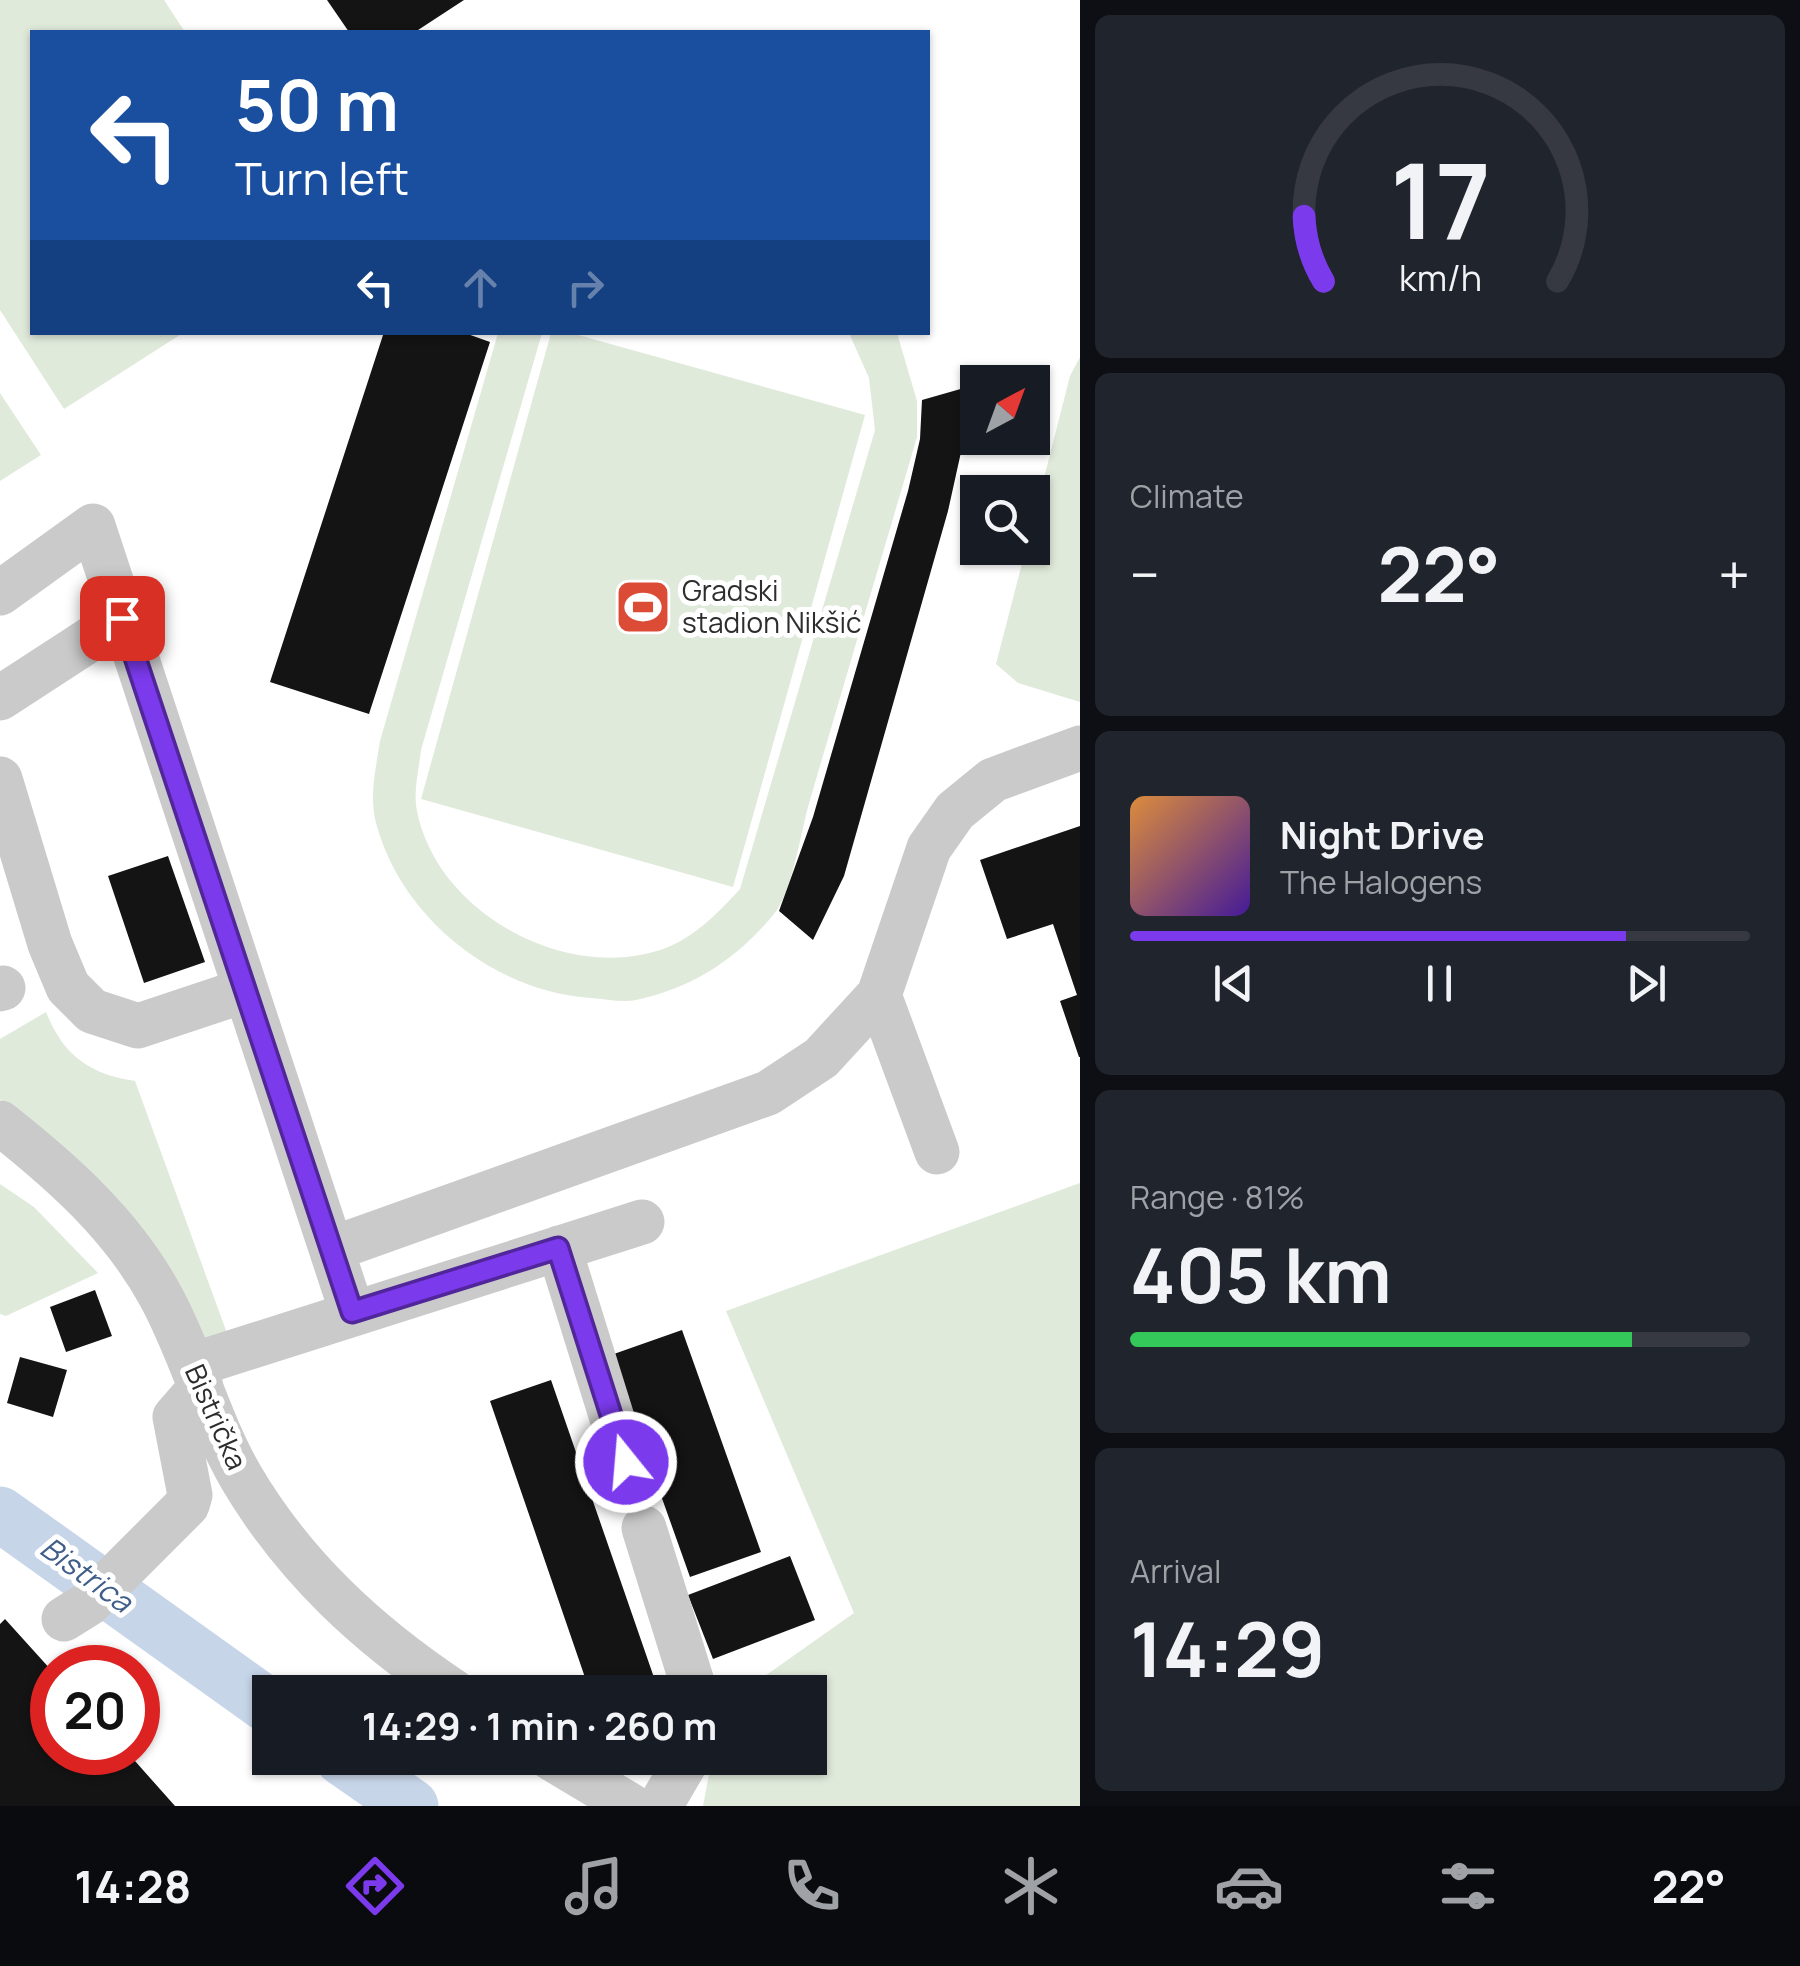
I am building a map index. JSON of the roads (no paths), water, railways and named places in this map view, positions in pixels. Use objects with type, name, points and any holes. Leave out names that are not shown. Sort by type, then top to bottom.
[{"type":"street","points":[[0,593],[93,526],[352,1312]]},
{"type":"street","points":[[0,698],[122,618]]},
{"type":"street","points":[[332,1249],[768,1093],[820,1058],[879,995],[930,848],[955,811],[993,780],[1080,748]]},
{"type":"street","points":[[2,790],[68,988],[92,1011],[138,1026],[246,990]]},
{"type":"street","points":[[879,995],[937,1152]]},
{"type":"street","name":"Bistrička","points":[[0,1123],[88,1198],[124,1240],[160,1295],[240,1475],[321,1584],[386,1647],[428,1675]]},
{"type":"street","points":[[76,1612],[150,1545],[187,1505],[190,1495],[176,1417],[197,1376],[352,1312],[642,1222]]},
{"type":"street","points":[[558,1248],[626,1462]]},
{"type":"street","points":[[644,1528],[691,1675]]},
{"type":"street","points":[[660,1806],[678,1775]]},
{"type":"street","points":[[567,1779],[631,1806]]},
{"type":"waterway","name":"Bistrica","points":[[0,1514],[252,1694]]},
{"type":"waterway","name":"Bistrica","points":[[366,1775],[411,1806]]},
{"type":"place","name":"Gradski stadion Nikšić","points":[[643,607]]}]
